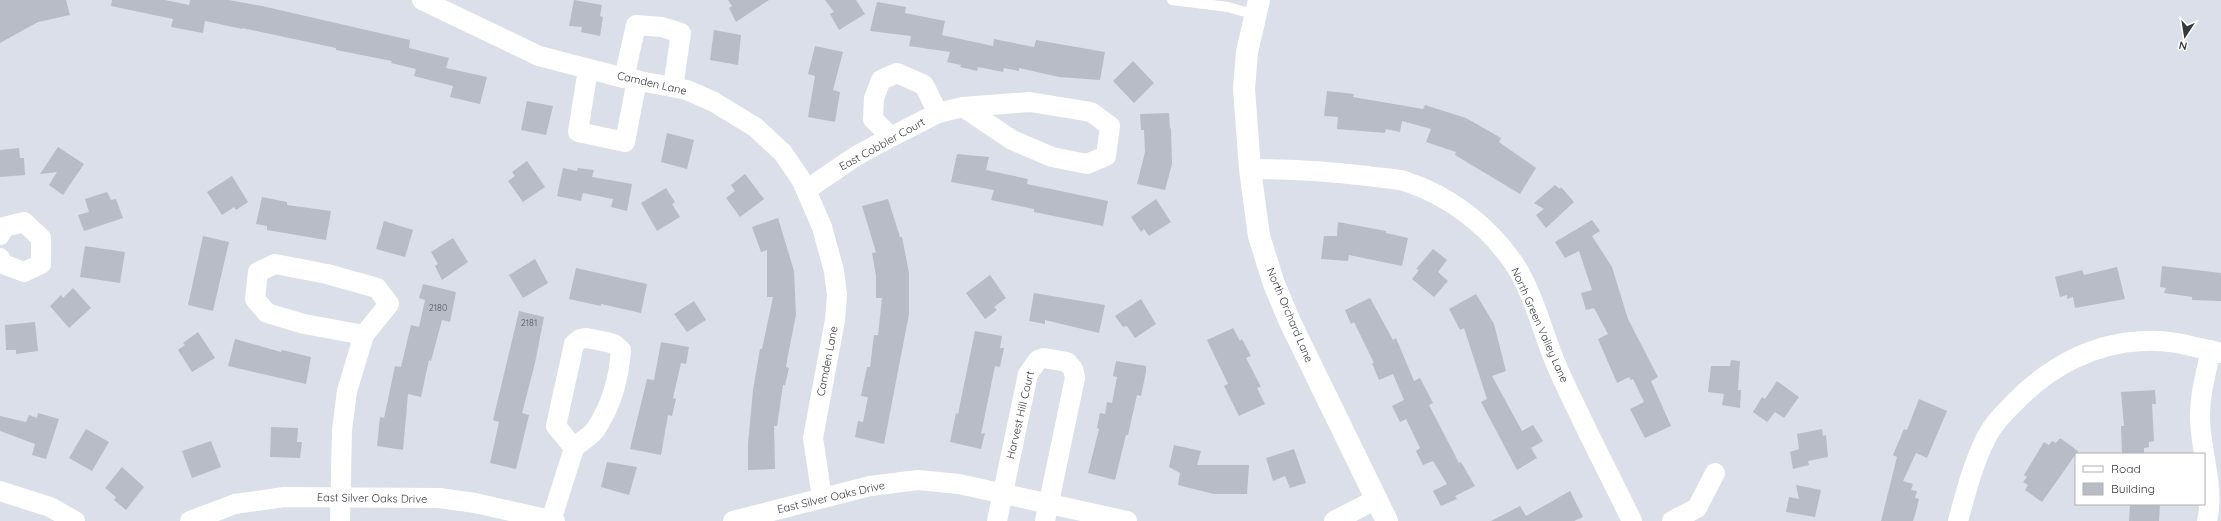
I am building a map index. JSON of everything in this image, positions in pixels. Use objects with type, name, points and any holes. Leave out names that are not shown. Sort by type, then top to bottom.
[{"type":"street","name":"Camden Lane","points":[[422,0],[539,56],[631,79],[687,90],[714,102],[755,127],[783,153],[806,190],[822,227],[834,271],[837,295],[835,320],[813,438],[822,498]]},
{"type":"street","name":"North Orchard Lane","points":[[1257,8],[1247,52],[1244,88],[1250,169],[1259,236],[1274,284],[1290,322],[1387,521]]},
{"type":"street","points":[[588,69],[578,132],[625,142],[636,25],[662,27],[680,33],[673,87]]},
{"type":"street","points":[[891,137],[873,118],[874,98],[881,80],[897,73],[924,85],[938,113]]},
{"type":"street","name":"East Cobbler Court","points":[[806,190],[856,156],[891,137],[938,113],[963,107],[1030,102],[1091,112],[1110,126],[1106,156],[1087,164],[1052,157],[1012,140],[963,107]]},
{"type":"street","name":"North Green Valley Lane","points":[[1250,169],[1289,169],[1336,172],[1403,181],[1433,193],[1464,211],[1488,232],[1515,266],[1536,309],[1558,368],[1632,521]]},
{"type":"street","points":[[0,235],[4,227],[24,222],[41,238],[41,264],[24,272],[3,264],[0,258]]},
{"type":"street","points":[[340,521],[342,430],[347,391],[364,335],[389,304],[377,288],[327,274],[275,264],[258,272],[255,299],[267,313],[304,324],[364,335]]},
{"type":"street","points":[[552,521],[574,448],[594,430],[611,399],[620,366],[620,350],[614,344],[586,338],[580,339],[574,344],[556,426],[574,448]]},
{"type":"street","points":[[1958,521],[1973,466],[1987,436],[2003,415],[2028,389],[2051,370],[2083,354],[2118,344],[2143,341],[2175,342],[2216,351],[2201,397],[2200,420],[2204,453]]},
{"type":"street","name":"Harvest Hill Court","points":[[997,521],[1028,374],[1038,360],[1044,358],[1066,362],[1073,369],[1075,378],[1047,512]]},
{"type":"street","points":[[2205,462],[2208,488],[2207,521]]},
{"type":"street","points":[[1672,521],[1697,508],[1715,473]]},
{"type":"street","name":"East Silver Oaks Drive","points":[[733,521],[870,486],[918,480],[959,484],[1002,493],[1047,512],[1127,521]]},
{"type":"street","points":[[0,491],[50,507],[75,521]]},
{"type":"street","name":"East Silver Oaks Drive","points":[[190,521],[235,504],[284,497],[340,497],[439,498],[475,503],[552,521]]},
{"type":"street","points":[[1334,521],[1377,499]]},
{"type":"lane","points":[[1172,0],[1228,7],[1257,8]]},
{"type":"building","points":[[0,0],[66,0],[70,15],[38,22],[0,43]]},
{"type":"building","points":[[112,0],[165,0],[189,5],[190,0],[229,0],[262,6],[410,40],[409,48],[449,58],[446,68],[487,77],[480,104],[450,97],[453,86],[414,76],[416,69],[391,63],[392,61],[205,21],[203,33],[171,27],[173,19],[111,6]]},
{"type":"building","points":[[574,0],[602,5],[600,16],[603,17],[600,36],[581,32],[582,27],[569,26]]},
{"type":"building","points":[[728,0],[769,0],[736,22],[729,8],[732,6]]},
{"type":"building","points":[[825,0],[856,0],[865,14],[839,30],[830,14],[834,12]]},
{"type":"building","points":[[877,2],[906,7],[905,13],[945,21],[942,35],[993,46],[994,39],[1034,47],[1036,40],[1105,52],[1100,80],[1059,77],[1019,68],[1019,71],[1004,68],[1003,72],[978,67],[977,71],[960,67],[961,65],[947,62],[950,52],[909,46],[911,36],[870,31]]},
{"type":"building","points":[[714,30],[741,35],[738,65],[710,60]]},
{"type":"building","points":[[815,46],[843,52],[833,90],[840,92],[835,122],[808,117],[815,76],[808,74]]},
{"type":"building","points":[[1133,61],[1154,83],[1134,103],[1113,81]]},
{"type":"building","points":[[1327,91],[1354,94],[1353,97],[1423,109],[1425,105],[1466,118],[1501,138],[1499,142],[1536,168],[1520,194],[1455,155],[1456,152],[1426,142],[1431,129],[1402,121],[1400,132],[1386,129],[1385,133],[1337,129],[1338,117],[1324,116]]},
{"type":"building","points":[[527,101],[553,106],[546,135],[521,130]]},
{"type":"building","points":[[1169,113],[1172,164],[1165,190],[1137,184],[1145,152],[1144,130],[1141,130],[1140,114]]},
{"type":"building","points":[[667,133],[694,140],[687,169],[661,162]]},
{"type":"building","points":[[58,147],[84,164],[63,195],[49,185],[57,172],[40,174]]},
{"type":"building","points":[[19,148],[20,158],[24,158],[25,175],[0,177],[0,150]]},
{"type":"building","points":[[957,154],[989,157],[986,170],[1028,179],[1027,184],[1108,201],[1103,226],[1034,212],[1034,209],[991,200],[994,190],[951,182]]},
{"type":"building","points":[[527,161],[545,187],[523,202],[508,181],[515,176],[512,172]]},
{"type":"building","points":[[563,168],[577,171],[578,168],[594,170],[592,177],[632,184],[627,211],[611,207],[613,199],[583,193],[581,201],[557,196]]},
{"type":"building","points":[[745,174],[764,199],[740,217],[726,198],[735,191],[731,185]]},
{"type":"building","points":[[232,176],[248,202],[236,210],[234,207],[222,215],[207,192]]},
{"type":"building","points":[[1555,185],[1560,189],[1561,187],[1574,202],[1546,228],[1536,215],[1544,209],[1534,203]]},
{"type":"building","points":[[666,188],[675,202],[672,204],[680,217],[657,231],[641,203]]},
{"type":"building","points":[[107,192],[111,200],[116,199],[123,218],[84,231],[78,215],[89,212],[85,199]]},
{"type":"building","points":[[262,197],[287,202],[287,205],[331,211],[326,240],[267,230],[267,226],[256,224]]},
{"type":"building","points":[[888,199],[900,237],[902,237],[909,273],[909,314],[884,444],[855,437],[858,421],[863,422],[868,397],[861,396],[867,367],[870,367],[874,335],[878,335],[882,298],[876,298],[876,276],[872,253],[876,252],[862,206]]},
{"type":"building","points":[[1156,199],[1171,222],[1149,236],[1144,229],[1141,232],[1131,217]]},
{"type":"building","points":[[778,218],[794,271],[796,315],[786,367],[789,368],[785,385],[783,385],[777,426],[774,426],[775,469],[748,470],[748,444],[753,390],[760,349],[762,349],[773,297],[767,297],[767,250],[761,252],[752,227]]},
{"type":"building","points":[[1592,220],[1600,231],[1592,236],[1612,267],[1628,319],[1658,377],[1651,381],[1671,426],[1645,438],[1630,409],[1644,402],[1633,379],[1631,380],[1629,377],[1617,383],[1598,339],[1608,334],[1594,308],[1586,310],[1581,293],[1592,290],[1579,251],[1565,258],[1555,242]]},
{"type":"building","points":[[384,221],[413,230],[405,257],[376,249]]},
{"type":"building","points":[[1338,222],[1386,231],[1386,233],[1408,238],[1402,266],[1349,255],[1348,261],[1321,259],[1324,236],[1337,236]]},
{"type":"building","points":[[203,236],[229,242],[213,311],[188,305]]},
{"type":"building","points":[[453,238],[468,262],[442,280],[435,266],[438,264],[431,252]]},
{"type":"building","points":[[85,246],[125,252],[120,283],[80,277]]},
{"type":"building","points":[[1433,249],[1447,260],[1438,272],[1448,281],[1434,297],[1412,279],[1419,270],[1416,269]]},
{"type":"building","points":[[535,259],[548,283],[523,298],[509,275]]},
{"type":"building","points":[[2162,266],[2221,273],[2221,301],[2192,300],[2192,297],[2164,293],[2166,288],[2160,287]]},
{"type":"building","points":[[2117,267],[2125,299],[2075,308],[2073,297],[2067,299],[2067,295],[2060,297],[2055,277],[2082,270],[2084,275]]},
{"type":"building","points":[[576,268],[647,284],[641,313],[569,299]]},
{"type":"building","points":[[990,275],[1006,298],[994,307],[997,310],[985,319],[966,293]]},
{"type":"building","points":[[423,284],[456,292],[450,322],[442,320],[431,361],[429,360],[421,397],[408,394],[403,450],[377,446],[380,417],[384,418],[395,366],[401,367],[411,325],[419,327],[425,300],[419,298]]},
{"type":"building","points":[[73,288],[91,308],[69,328],[50,306],[61,295],[63,298]]},
{"type":"building","points":[[1034,293],[1105,305],[1099,333],[1045,320],[1045,324],[1029,321]]},
{"type":"building","points":[[1476,294],[1494,324],[1506,371],[1492,376],[1522,431],[1533,425],[1543,441],[1531,448],[1537,458],[1517,470],[1481,402],[1487,399],[1464,328],[1460,330],[1449,309]]},
{"type":"building","points":[[1370,298],[1393,340],[1396,338],[1414,381],[1420,378],[1433,403],[1429,405],[1459,463],[1461,462],[1475,486],[1455,496],[1457,499],[1441,506],[1433,491],[1447,484],[1433,461],[1423,465],[1416,451],[1420,448],[1406,419],[1400,422],[1392,406],[1404,400],[1393,374],[1379,380],[1372,363],[1374,363],[1354,322],[1351,324],[1345,310]]},
{"type":"building","points":[[1141,299],[1156,324],[1135,338],[1127,326],[1123,327],[1115,316]]},
{"type":"building","points":[[694,301],[706,320],[687,332],[674,314]]},
{"type":"building","points":[[519,311],[544,317],[535,363],[522,413],[529,415],[516,469],[490,463],[499,422],[493,420]]},
{"type":"building","points":[[35,322],[38,351],[16,354],[16,350],[6,350],[5,325]]},
{"type":"building","points":[[1233,328],[1240,341],[1242,339],[1251,356],[1246,358],[1261,387],[1257,388],[1265,404],[1239,416],[1224,386],[1228,384],[1207,340]]},
{"type":"building","points":[[975,331],[1002,336],[1000,348],[1004,348],[1000,367],[995,366],[981,434],[985,433],[981,449],[950,442],[956,413],[958,414]]},
{"type":"building","points":[[198,332],[215,358],[192,372],[178,350],[185,345],[183,343]]},
{"type":"building","points":[[235,339],[281,352],[282,350],[311,357],[306,384],[228,366]]},
{"type":"building","points":[[661,342],[689,347],[686,364],[681,363],[673,398],[676,399],[672,416],[668,415],[661,455],[630,449],[647,379],[654,380]]},
{"type":"building","points":[[1731,360],[1740,361],[1738,390],[1741,390],[1740,408],[1722,405],[1724,394],[1708,392],[1711,366],[1730,366]]},
{"type":"building","points":[[1116,361],[1146,366],[1146,372],[1141,396],[1137,395],[1128,435],[1126,435],[1115,480],[1088,473],[1099,429],[1097,428],[1100,413],[1105,414],[1107,402],[1112,403],[1117,377],[1113,376]]},
{"type":"building","points":[[1777,381],[1799,397],[1784,418],[1775,412],[1767,422],[1753,412],[1762,397],[1765,399]]},
{"type":"building","points":[[2155,390],[2156,404],[2152,404],[2154,441],[2149,442],[2149,447],[2144,448],[2144,453],[2122,453],[2121,426],[2124,426],[2121,392]]},
{"type":"building","points":[[1919,399],[1947,411],[1927,458],[1916,453],[1903,481],[1913,484],[1911,490],[1917,491],[1915,498],[1919,499],[1915,515],[1913,521],[1881,521],[1897,457],[1893,455],[1904,429],[1907,430]]},
{"type":"building","points":[[38,413],[59,419],[46,459],[32,455],[35,444],[0,431],[0,416],[26,422],[29,415],[37,418]]},
{"type":"building","points":[[271,427],[298,428],[297,442],[302,442],[300,458],[270,457]]},
{"type":"building","points":[[86,429],[109,442],[92,471],[69,458]]},
{"type":"building","points":[[1822,429],[1823,436],[1826,435],[1828,457],[1808,461],[1809,465],[1793,469],[1790,452],[1799,449],[1797,434]]},
{"type":"building","points":[[2060,438],[2078,451],[2075,453],[2075,455],[2042,502],[2025,490],[2028,485],[2023,482],[2027,477],[2024,475],[2044,442],[2049,445],[2052,441],[2056,443]]},
{"type":"building","points":[[211,441],[221,467],[192,478],[182,451]]},
{"type":"building","points":[[1174,445],[1201,451],[1197,465],[1249,465],[1247,494],[1214,494],[1178,485],[1180,473],[1169,467]]},
{"type":"building","points":[[1294,449],[1306,483],[1290,488],[1285,476],[1273,481],[1266,458]]},
{"type":"building","points":[[607,462],[637,467],[629,495],[601,487]]},
{"type":"building","points":[[122,467],[144,487],[126,510],[114,500],[116,497],[105,488]]},
{"type":"building","points":[[1796,485],[1821,490],[1815,517],[1786,512],[1789,497],[1799,499]]},
{"type":"building","points":[[1570,491],[1583,517],[1574,521],[1491,521],[1520,506],[1526,516]]},
{"type":"building","points":[[2130,505],[2160,505],[2159,521],[2129,521]]}]
